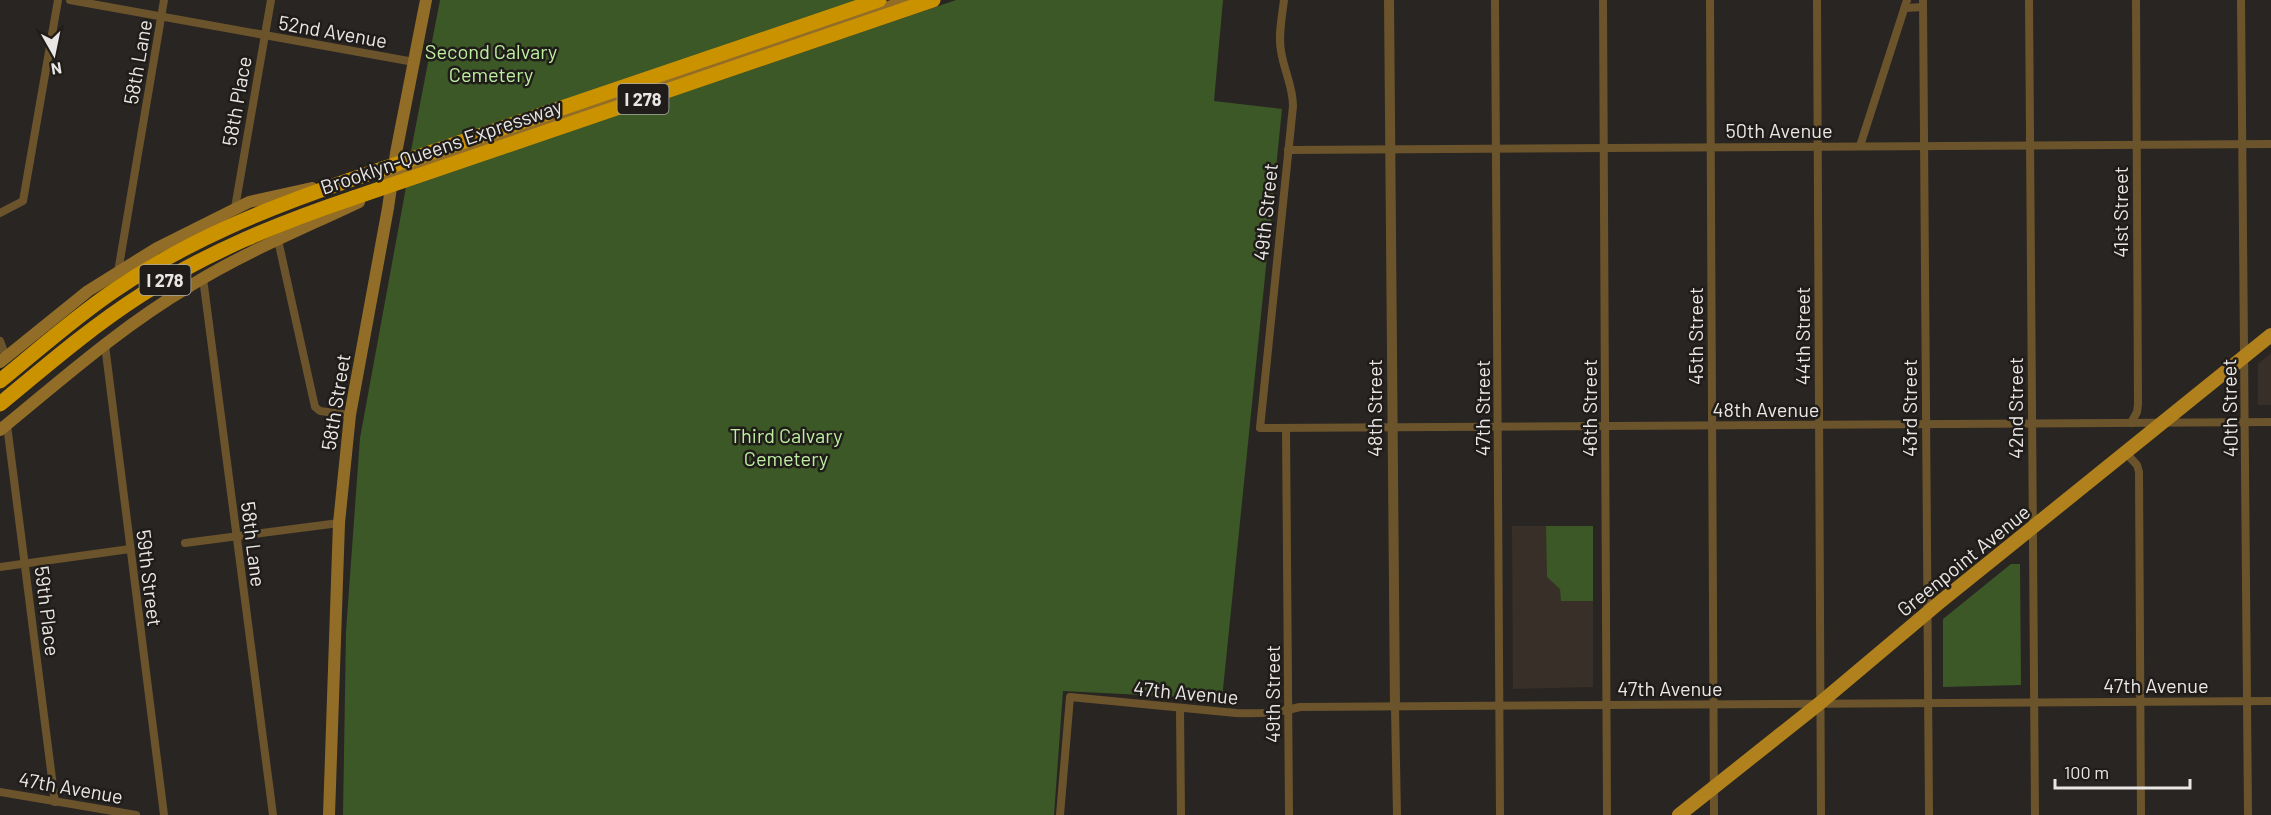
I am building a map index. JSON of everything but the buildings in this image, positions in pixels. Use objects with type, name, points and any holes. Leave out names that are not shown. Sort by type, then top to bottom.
[{"type":"highway","name":"Brooklyn-Queens Expressway","points":[[0,381],[102,300],[170,256],[254,215],[879,0]]},
{"type":"highway","name":"Brooklyn-Queens Expressway","points":[[0,404],[101,323],[168,278],[254,234],[933,0]]},
{"type":"main road","name":"58th Street","points":[[329,815],[339,523],[350,416],[426,0]]},
{"type":"main road","points":[[3,427],[149,312],[203,278],[374,195],[393,176],[909,0]]},
{"type":"main road","points":[[2,358],[75,301],[118,272],[186,232],[235,208],[267,197],[368,176],[380,174],[393,176]]},
{"type":"main road","name":"Greenpoint Avenue","points":[[1679,815],[1820,703],[1927,613],[2271,335]]},
{"type":"street","points":[[3,209],[23,201],[58,0]]},
{"type":"street","name":"52nd Avenue","points":[[70,0],[414,63]]},
{"type":"street","name":"58th Lane","points":[[118,272],[164,0]]},
{"type":"street","name":"58th Place","points":[[235,208],[271,0]]},
{"type":"street","name":"49th Street","points":[[1260,428],[1293,95],[1280,43],[1284,0]]},
{"type":"street","name":"48th Street","points":[[1389,0],[1397,815]]},
{"type":"street","name":"47th Street","points":[[1495,0],[1500,815]]},
{"type":"street","name":"46th Street","points":[[1603,0],[1607,815]]},
{"type":"street","name":"45th Street","points":[[1710,0],[1714,815]]},
{"type":"street","name":"44th Street","points":[[1817,0],[1821,815]]},
{"type":"street","name":"42nd Street","points":[[2029,0],[2035,815]]},
{"type":"street","name":"41st Street","points":[[2131,423],[2137,412],[2138,404],[2136,0]]},
{"type":"street","name":"40th Street","points":[[2241,0],[2248,815]]},
{"type":"street","points":[[1860,146],[1906,4],[1923,4]]},
{"type":"street","name":"43rd Street","points":[[1923,4],[1929,815]]},
{"type":"street","name":"50th Avenue","points":[[1288,150],[2271,144]]},
{"type":"street","points":[[278,240],[315,407],[320,411],[350,416]]},
{"type":"street","name":"58th Lane","points":[[203,278],[273,815]]},
{"type":"street","points":[[0,341],[2,358]]},
{"type":"street","name":"59th Street","points":[[105,345],[164,815]]},
{"type":"street","name":"48th Avenue","points":[[1260,428],[2271,422]]},
{"type":"street","name":"59th Place","points":[[3,427],[25,563],[55,802]]},
{"type":"street","name":"49th Street","points":[[1286,428],[1288,815]]},
{"type":"street","points":[[2126,453],[2137,465],[2139,472],[2141,815]]},
{"type":"street","points":[[185,543],[339,523]]},
{"type":"street","points":[[0,567],[130,549]]},
{"type":"street","name":"47th Avenue","points":[[1060,815],[1070,697],[1236,713],[1276,713],[1300,707],[2271,701]]},
{"type":"street","points":[[1180,708],[1181,815]]},
{"type":"street","name":"47th Avenue","points":[[0,792],[136,815]]},
{"type":"shaded area","points":[[2271,353],[2271,405],[2258,405],[2258,364]]},
{"type":"shaded area","points":[[1512,526],[1593,526],[1593,687],[1513,689]]},
{"type":"green space","name":"Second Calvary Cemetery","points":[[440,0],[865,0],[410,156]]},
{"type":"green space","name":"Third Calvary Cemetery","points":[[956,0],[1223,0],[1214,101],[1282,109],[1222,699],[1063,691],[1054,815],[343,815],[346,631],[360,438],[406,187]]},
{"type":"green space","points":[[1546,526],[1593,526],[1593,601],[1561,601],[1560,589],[1547,577]]},
{"type":"green space","points":[[2011,564],[2020,564],[2021,685],[1943,687],[1943,619]]}]
